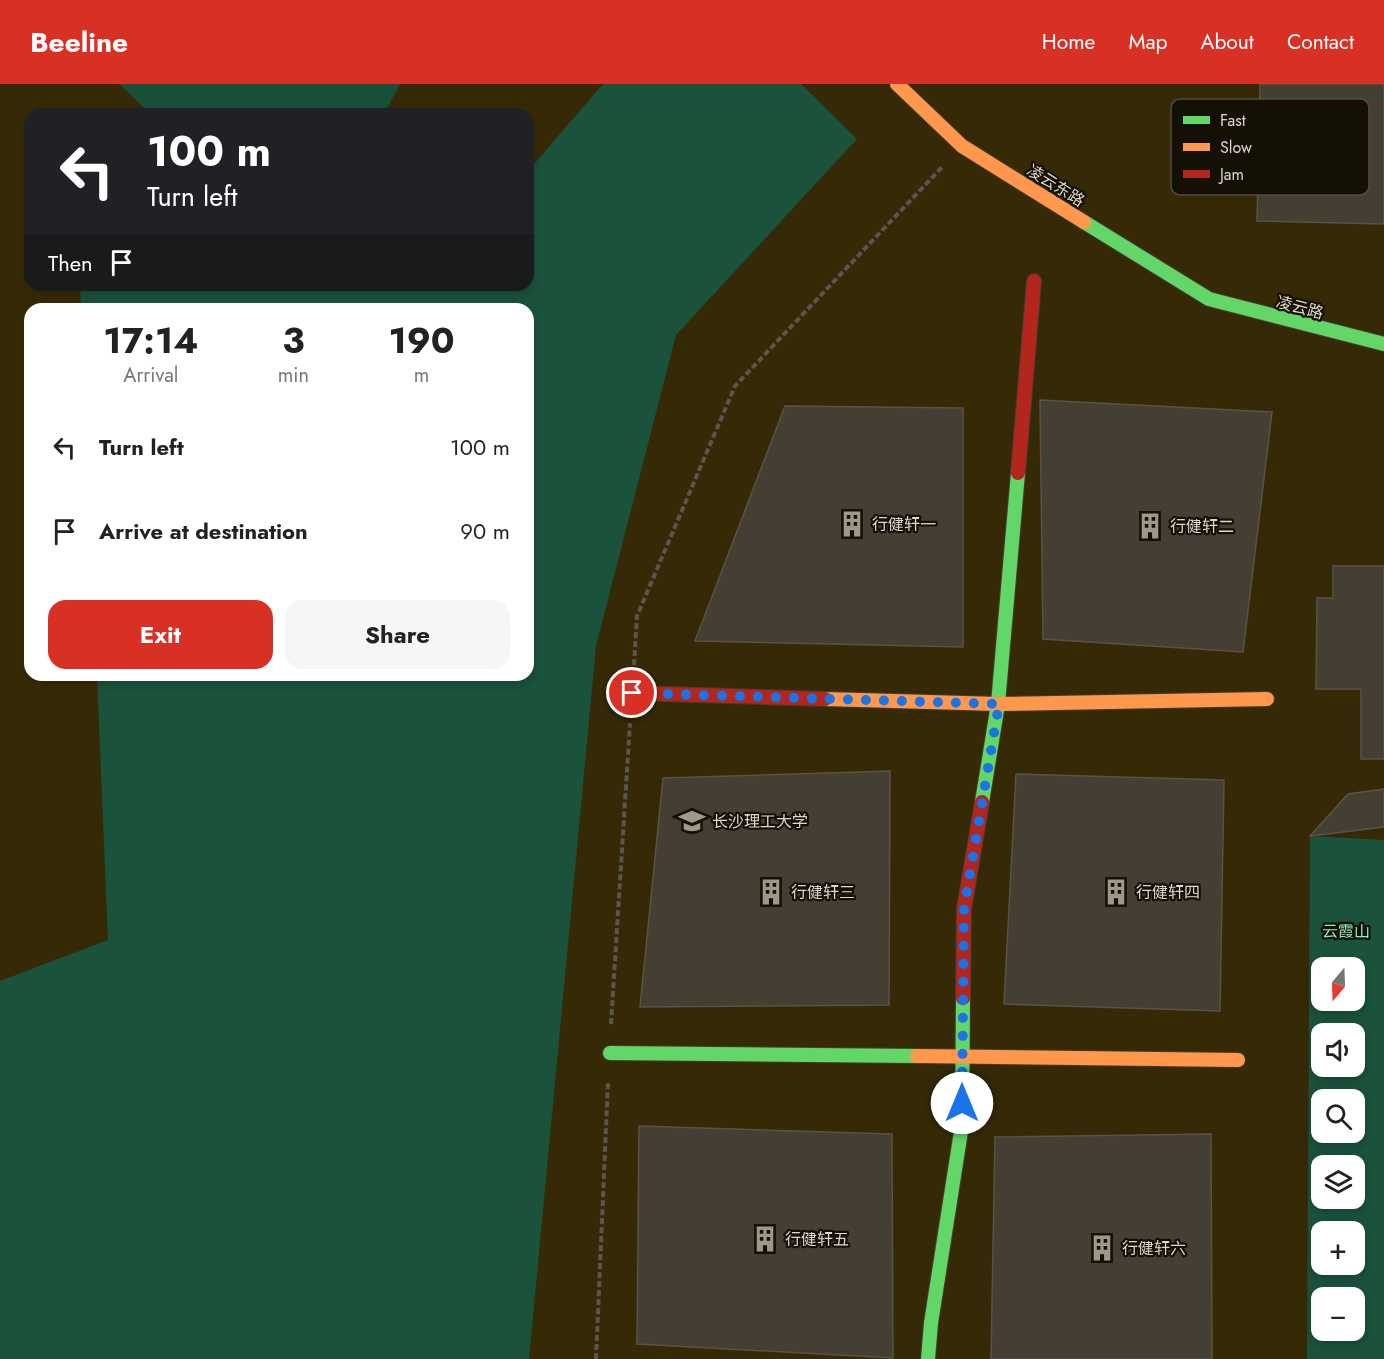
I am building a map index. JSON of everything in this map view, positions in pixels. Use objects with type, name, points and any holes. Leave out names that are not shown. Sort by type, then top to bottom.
[{"type":"street","name":"凌云东路","points":[[897,84],[962,146],[1209,299]]},
{"type":"street","points":[[928,1359],[931,1323],[962,1125],[964,909],[999,704],[1034,281]]},
{"type":"street","name":"凌云路","points":[[1209,299],[1384,344]]},
{"type":"street","points":[[632,693],[999,704],[1267,699]]},
{"type":"street","points":[[610,1053],[1238,1060]]},
{"type":"shaded area","name":"长沙理工大学","points":[[0,84],[1384,84],[1384,1359],[0,1359]]},
{"type":"green space","points":[[119,84],[400,84],[387,108],[145,108]]},
{"type":"green space","points":[[603,84],[801,84],[857,139],[676,335],[596,646],[529,1359],[0,1359],[0,981],[108,940],[97,681],[534,681],[534,303],[81,303],[80,291],[534,291],[534,164]]},
{"type":"green space","name":"云霞山","points":[[1310,836],[1384,840],[1384,1359],[1307,1359]]},
{"type":"building","points":[[1260,84],[1384,84],[1384,224],[1257,221],[1258,195],[1369,195],[1369,99],[1260,99]]},
{"type":"building","name":"行健轩二","points":[[1040,400],[1272,412],[1243,652],[1043,639]]},
{"type":"building","name":"行健轩一","points":[[785,406],[963,408],[963,647],[695,641]]},
{"type":"building","points":[[1333,566],[1384,566],[1384,759],[1361,759],[1361,689],[1316,689],[1317,598],[1333,598]]},
{"type":"building","name":"行健轩三","points":[[890,771],[889,1005],[640,1007],[663,778]]},
{"type":"building","name":"行健轩四","points":[[1016,774],[1224,780],[1220,1011],[1004,1004]]},
{"type":"building","points":[[1384,789],[1384,827],[1310,836],[1348,794]]},
{"type":"building","name":"行健轩五","points":[[639,1126],[892,1134],[893,1358],[637,1344]]},
{"type":"building","name":"行健轩六","points":[[1211,1134],[1212,1359],[991,1359],[995,1137]]},
{"type":"traffic: fast","points":[[1084,222],[1209,299],[1384,344]]},
{"type":"traffic: fast","points":[[982,802],[998,704],[1018,473]]},
{"type":"traffic: fast","points":[[928,1359],[931,1323],[962,1125],[963,998]]},
{"type":"traffic: fast","points":[[610,1053],[917,1056]]},
{"type":"traffic: slow","points":[[897,84],[962,146],[1084,222]]},
{"type":"traffic: slow","points":[[825,699],[998,704],[1267,699]]},
{"type":"traffic: slow","points":[[917,1056],[1238,1060]]},
{"type":"traffic: jam","points":[[1018,473],[1034,281]]},
{"type":"traffic: jam","points":[[632,693],[825,699]]},
{"type":"traffic: jam","points":[[963,998],[964,909],[982,802]]},
{"type":"place","name":"行健轩一","points":[[852,524]]},
{"type":"place","name":"行健轩二","points":[[1150,526]]},
{"type":"place","name":"长沙理工大学","points":[[692,821]]},
{"type":"place","name":"行健轩三","points":[[771,892]]},
{"type":"place","name":"行健轩四","points":[[1116,892]]},
{"type":"place","name":"行健轩五","points":[[765,1239]]},
{"type":"place","name":"行健轩六","points":[[1102,1248]]},
{"type":"route","points":[[632,693],[999,704],[964,909],[962,1103]]}]
